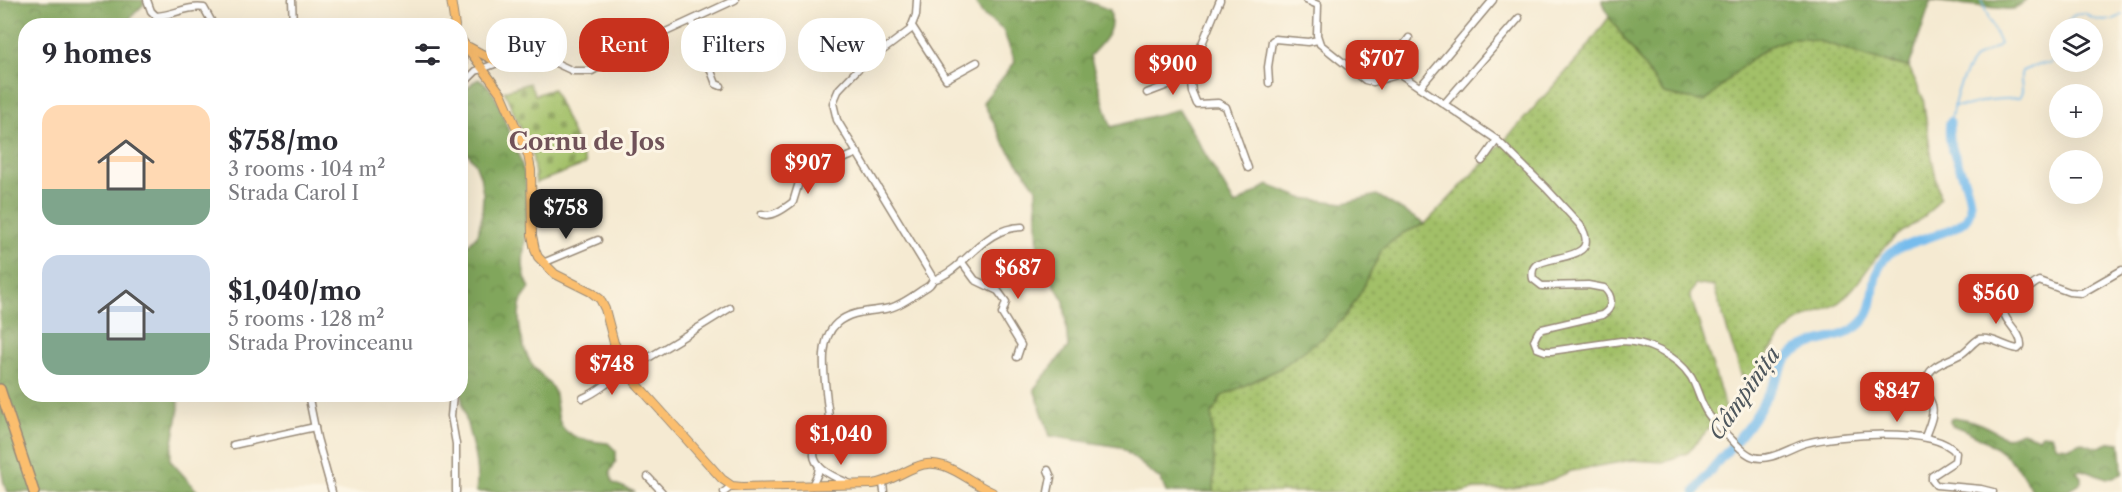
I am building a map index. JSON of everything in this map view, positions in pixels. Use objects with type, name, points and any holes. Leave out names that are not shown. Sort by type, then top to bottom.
[{"type":"highway","points":[[0,389],[34,492]]},
{"type":"highway","points":[[0,409],[28,492]]},
{"type":"main road","points":[[452,0],[454,18]]},
{"type":"main road","points":[[468,45],[486,55]]},
{"type":"main road","points":[[468,49],[505,100],[528,155],[531,170],[533,243],[543,263],[555,274],[600,299],[614,343],[628,371],[651,401],[722,479],[732,486],[883,483],[918,465],[934,463],[944,465],[992,492]]},
{"type":"street","points":[[147,0],[151,11],[156,16],[204,8],[210,18]]},
{"type":"street","points":[[292,0],[293,18]]},
{"type":"street","points":[[698,18],[735,0]]},
{"type":"street","points":[[917,0],[916,15],[912,26],[904,35],[858,69],[834,96],[833,103],[835,115],[931,273],[933,280]]},
{"type":"street","points":[[1220,0],[1189,77],[1197,104],[1218,103],[1226,106],[1248,168]]},
{"type":"street","points":[[1306,0],[1320,3],[1318,40],[1322,46],[1365,80],[1373,82],[1394,74],[1402,75],[1445,103],[1497,140],[1574,218],[1585,235],[1584,245],[1570,256],[1541,262],[1535,266],[1532,276],[1534,282],[1548,287],[1596,286],[1604,288],[1611,296],[1609,309],[1602,315],[1542,329],[1534,340],[1537,348],[1551,351],[1621,341],[1648,345],[1687,371],[1706,412],[1740,448],[1751,456],[1761,458],[1824,439],[1901,435],[1925,437],[1950,446],[1956,453],[1955,461],[1932,476],[1933,483],[1940,487],[1982,489],[1993,492]]},
{"type":"street","points":[[1420,87],[1493,0]]},
{"type":"street","points":[[1445,103],[1520,18]]},
{"type":"street","points":[[567,68],[573,71],[592,71],[656,36],[681,26]]},
{"type":"street","points":[[912,26],[946,79],[977,62]]},
{"type":"street","points":[[1394,74],[1393,60],[1409,38]]},
{"type":"street","points":[[1269,83],[1268,67],[1272,41],[1275,39],[1308,42],[1318,40]]},
{"type":"street","points":[[468,79],[476,71],[486,66]]},
{"type":"street","points":[[711,72],[716,84],[721,86]]},
{"type":"street","points":[[1147,93],[1189,77]]},
{"type":"street","points":[[1482,161],[1497,140]]},
{"type":"street","points":[[762,214],[774,213],[793,202],[800,179],[805,174],[858,153]]},
{"type":"street","points":[[812,486],[819,466],[814,454],[815,446],[829,420],[824,356],[832,328],[851,315],[896,306],[930,285],[933,280],[942,276],[995,233],[1007,228],[1022,226]]},
{"type":"street","points":[[543,263],[598,240]]},
{"type":"street","points":[[961,261],[975,279],[998,291],[1006,302],[1002,314],[1021,345],[1017,357]]},
{"type":"street","points":[[1925,437],[1933,408],[1926,384],[1930,373],[1936,366],[1961,353],[1979,339],[1993,339],[2013,348],[2021,346],[2022,341],[2004,315],[2003,311],[2008,300],[2039,281],[2069,292],[2082,293],[2122,270]]},
{"type":"street","points":[[584,398],[596,393],[609,382],[730,308]]},
{"type":"street","points":[[310,402],[332,492]]},
{"type":"street","points":[[452,402],[451,411],[456,444],[456,492]]},
{"type":"street","points":[[233,445],[315,427]]},
{"type":"street","points":[[819,466],[850,484]]},
{"type":"street","points":[[1048,470],[1051,477],[1048,492]]},
{"type":"street","points":[[648,477],[662,492]]},
{"type":"street","points":[[883,483],[884,492]]},
{"type":"street","points":[[724,492],[732,486]]},
{"type":"green space","points":[[0,0],[143,0],[144,4],[131,18],[18,18],[18,402],[179,402],[170,460],[198,492],[8,492],[0,463]]},
{"type":"green space","points":[[974,0],[1084,0],[1110,10],[1110,30],[1090,56],[1111,127],[1179,109],[1235,205],[1268,185],[1302,198],[1344,203],[1377,195],[1425,224],[1403,233],[1382,249],[1361,292],[1345,317],[1324,337],[1277,370],[1222,396],[1212,415],[1213,492],[1166,492],[1161,480],[1120,447],[1050,436],[1034,389],[1068,347],[1064,301],[1038,258],[1036,188],[1005,145],[983,102],[1015,62],[1003,30],[982,14]]},
{"type":"green space","points":[[1602,0],[2026,0],[2014,10],[1931,1],[1909,67],[1812,40],[1790,39],[1780,42],[1750,60],[1705,102],[1664,94],[1609,17]]},
{"type":"green space","points":[[1609,17],[1664,94],[1705,102],[1759,53],[1790,39],[1823,42],[1909,67],[1923,98],[1940,198],[1928,213],[1889,243],[1845,297],[1833,306],[1798,321],[1786,331],[1745,387],[1714,287],[1695,284],[1690,295],[1726,409],[1687,453],[1663,462],[1632,460],[1571,471],[1544,483],[1505,489],[1475,489],[1461,492],[1213,492],[1212,415],[1222,395],[1324,337],[1345,317],[1361,292],[1382,249],[1403,233],[1425,224],[1506,139],[1583,53]]},
{"type":"green space","points":[[479,79],[492,91],[524,171],[527,220],[523,268],[530,288],[522,300],[519,315],[521,334],[529,360],[554,391],[558,416],[565,430],[580,438],[608,443],[616,451],[616,461],[610,472],[613,483],[635,492],[476,492],[476,467],[463,402],[468,402],[468,245],[478,234],[483,194],[480,176],[468,154],[468,87]]},
{"type":"green space","points":[[529,83],[535,95],[553,89],[586,164],[536,183],[532,153],[504,91]]},
{"type":"green space","points":[[1951,418],[1982,424],[2006,438],[2022,432],[2039,438],[2042,434],[2051,435],[2057,446],[2070,447],[2081,442],[2097,448],[2111,442],[2120,443],[2122,474],[2107,479],[2082,470],[2076,471],[2081,477],[2081,482],[2068,491],[2034,492],[2018,468],[1994,446],[1952,425]]},
{"type":"waterway","points":[[1950,122],[1965,73],[1978,56],[2000,44],[1981,0]]},
{"type":"waterway","points":[[2071,18],[2074,15],[2085,13],[2092,18]]},
{"type":"waterway","points":[[2103,21],[2122,15]]},
{"type":"waterway","points":[[1953,106],[2019,98],[2022,92],[2022,71],[2039,64],[2049,64]]},
{"type":"waterway","name":"Câmpinița","points":[[1695,492],[1707,474],[1753,420],[1789,357],[1799,349],[1848,332],[1864,320],[1871,305],[1878,270],[1889,254],[1956,227],[1969,214],[1967,189],[1950,142],[1950,122]]},
{"type":"district","name":"Cornu de Jos","points":[[587,142]]}]
